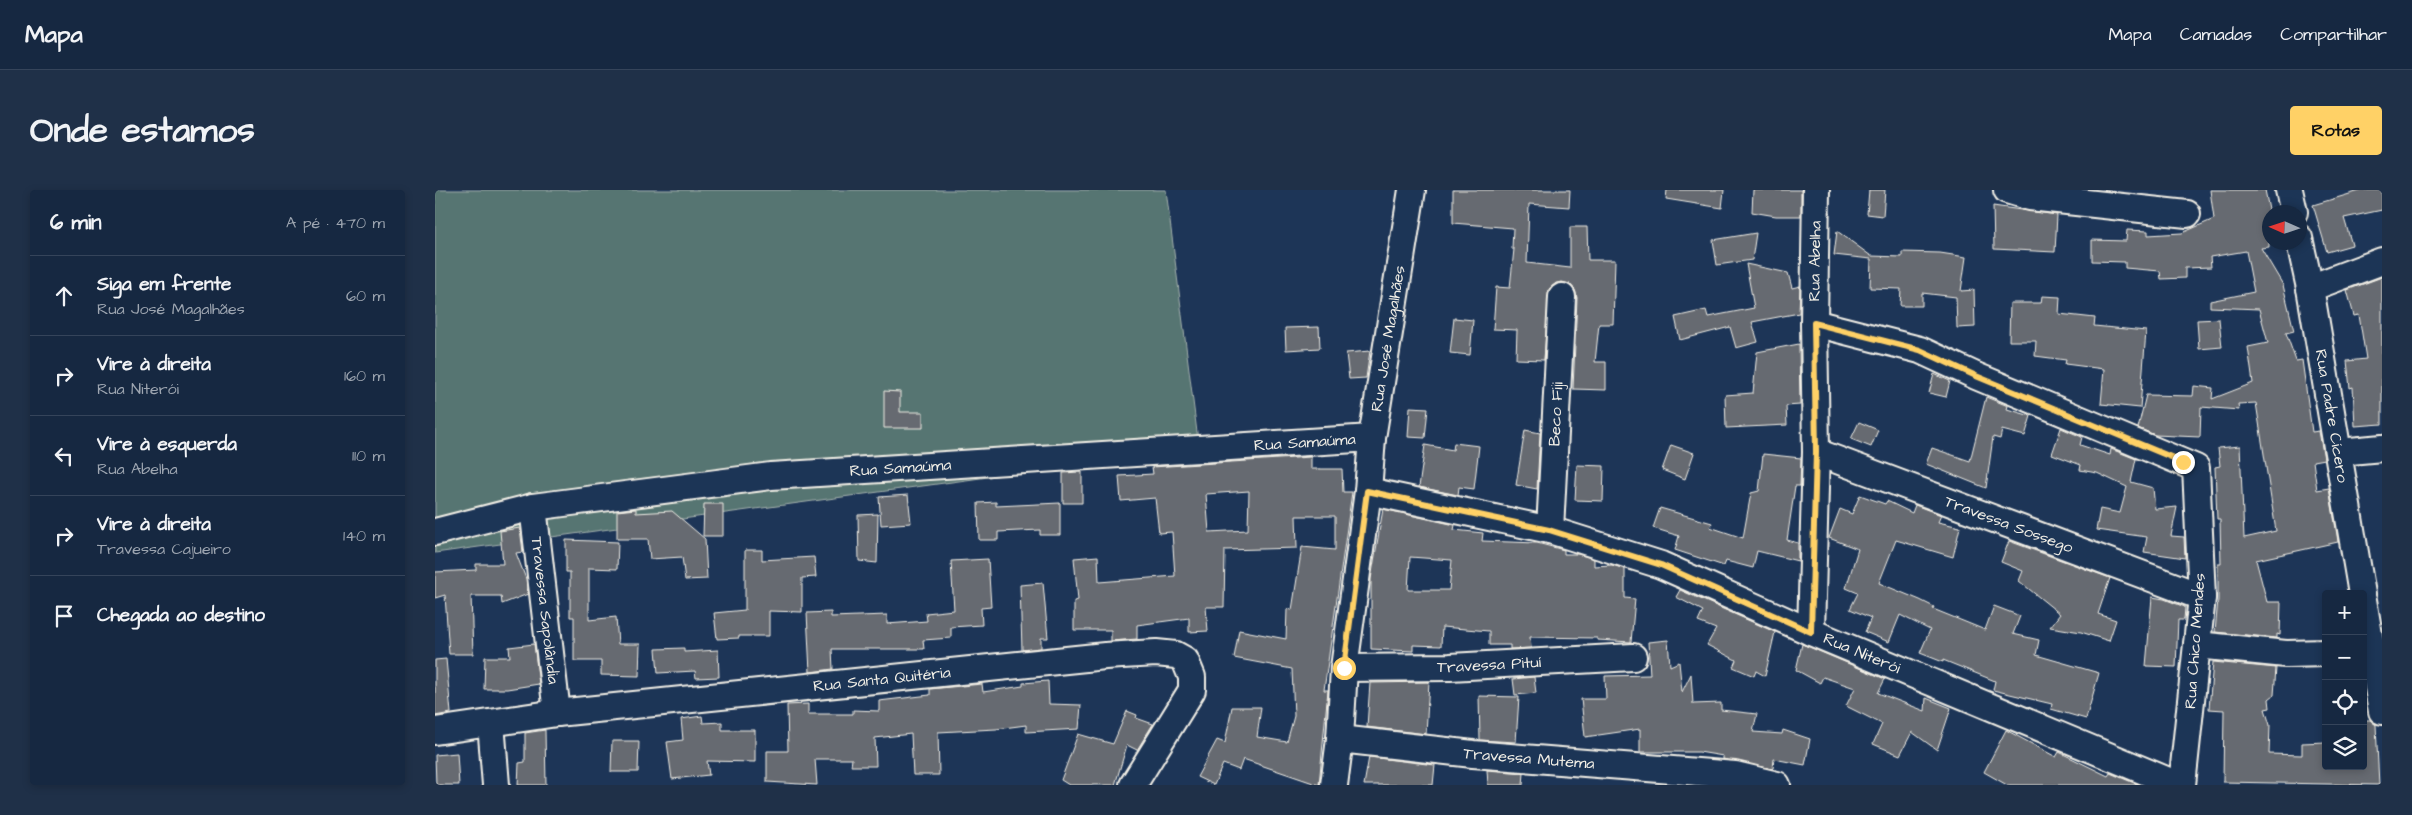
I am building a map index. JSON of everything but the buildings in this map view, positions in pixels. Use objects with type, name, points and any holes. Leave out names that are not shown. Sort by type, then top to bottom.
[{"type":"street","name":"Rua José Magalhães","points":[[1334,785],[1340,739],[1344,668],[1372,438],[1412,190]]},
{"type":"street","name":"Rua Abelha","points":[[1811,632],[1816,452],[1814,323],[1816,190]]},
{"type":"street","points":[[2007,190],[2030,197],[2187,214]]},
{"type":"street","points":[[2289,190],[2292,205]]},
{"type":"street","name":"Rua Padre Cícero","points":[[2302,250],[2339,452],[2361,590]]},
{"type":"street","points":[[2310,288],[2382,261]]},
{"type":"street","name":"Beco Fiji","points":[[1549,530],[1563,296]]},
{"type":"street","name":"Rua Chico Mendes","points":[[1814,323],[1920,350],[1976,376],[2196,468],[2202,597],[2183,785]]},
{"type":"street","name":"Rua Samaúma","points":[[435,532],[533,507],[771,476],[1372,438]]},
{"type":"street","points":[[2339,452],[2382,448]]},
{"type":"street","name":"Travessa Sossego","points":[[1816,452],[2202,597]]},
{"type":"street","name":"Rua Niterói","points":[[1367,491],[1549,530],[1661,565],[1811,632],[2178,785]]},
{"type":"street","name":"Travessa Sapolândia","points":[[533,507],[557,713]]},
{"type":"street","points":[[2367,623],[2382,711]]},
{"type":"street","points":[[2197,645],[2285,654],[2322,653]]},
{"type":"street","name":"Rua Santa Quitéria","points":[[435,731],[557,713],[1105,656],[1156,653],[1177,655],[1185,660],[1189,667],[1192,690],[1133,785]]},
{"type":"street","name":"Travessa Pituí","points":[[1344,668],[1450,667],[1633,657]]},
{"type":"street","points":[[491,723],[496,785]]},
{"type":"street","name":"Travessa Mutema","points":[[1340,739],[1473,754],[1717,773],[1735,775],[1777,785]]},
{"type":"green space","points":[[435,190],[1166,190],[1199,448],[435,553]]},
{"type":"route","points":[[1344,668],[1367,491],[1549,530],[1661,565],[1811,632],[1816,452],[1814,323],[1903,344],[1920,350],[1976,376],[2183,462]]}]
